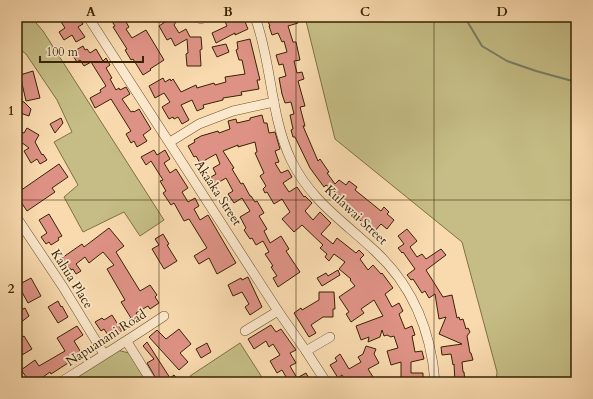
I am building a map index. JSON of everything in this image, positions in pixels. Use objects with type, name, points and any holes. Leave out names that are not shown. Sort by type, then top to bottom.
[{"type":"street","name":"Akaaka Street","points":[[88,17],[278,311],[326,382]]},
{"type":"street","name":"Kulawai Street","points":[[255,17],[274,102],[289,155],[305,183],[317,199],[330,213],[375,251],[395,271],[406,288],[417,308],[428,336],[435,382]]},
{"type":"street","points":[[170,142],[199,124],[233,111],[274,102]]},
{"type":"street","name":"Kahua Place","points":[[17,218],[63,287],[104,354]]},
{"type":"street","points":[[245,331],[278,311]]},
{"type":"street","name":"Napuanani Road","points":[[62,382],[104,354],[127,342],[164,316]]},
{"type":"street","points":[[306,351],[330,337]]},
{"type":"street","points":[[127,342],[152,382]]},
{"type":"shaded area","points":[[17,17],[31,17],[43,31],[164,220],[140,236],[124,212],[83,232],[64,197],[78,185],[54,142],[72,132],[57,100],[26,54],[17,47]]},
{"type":"shaded area","points":[[305,17],[576,17],[576,382],[496,382],[497,372],[462,242],[335,139]]},
{"type":"shaded area","points":[[240,343],[265,382],[194,382],[190,376]]},
{"type":"shaded area","points":[[117,350],[129,353],[147,382],[67,382]]},
{"type":"building","points":[[58,17],[71,17],[73,21],[79,17],[83,24],[78,27],[85,37],[76,42],[72,35],[64,40],[59,32],[65,28]]},
{"type":"building","points":[[109,17],[123,17],[129,27],[126,29],[132,38],[146,30],[164,60],[143,75],[133,59],[131,60],[125,50],[127,49],[113,27],[115,26]]},
{"type":"building","points":[[157,17],[179,17],[174,25],[179,33],[186,29],[190,37],[201,37],[201,66],[187,66],[187,39],[175,46],[171,38],[167,40],[159,26],[165,22]]},
{"type":"building","points":[[223,17],[243,17],[248,29],[235,35],[235,33],[216,43],[212,33],[227,26]]},
{"type":"building","points":[[266,17],[297,17],[298,23],[288,26],[293,42],[296,42],[300,60],[294,61],[297,73],[302,72],[304,79],[298,81],[305,106],[300,107],[305,126],[303,126],[318,161],[320,159],[329,172],[327,173],[335,184],[339,180],[346,185],[349,181],[357,187],[355,190],[381,211],[384,207],[389,212],[387,214],[394,220],[387,229],[381,224],[373,233],[367,226],[335,199],[339,195],[326,185],[324,187],[310,168],[295,137],[293,137],[290,115],[294,114],[291,102],[285,103],[282,94],[279,78],[286,76],[283,64],[279,65],[276,55],[287,52],[284,41],[282,42],[278,33],[272,35]]},
{"type":"building","points":[[250,39],[260,80],[257,80],[259,89],[241,92],[242,95],[223,98],[223,100],[203,105],[204,108],[197,111],[192,100],[181,105],[189,120],[182,124],[178,117],[169,119],[162,107],[170,102],[164,93],[155,98],[149,86],[163,78],[165,82],[173,79],[181,92],[196,85],[197,88],[214,83],[215,85],[226,82],[225,77],[245,74],[242,60],[239,60],[236,50],[238,49],[237,42]]},
{"type":"building","points":[[226,44],[229,52],[217,57],[212,47]]},
{"type":"building","points":[[83,46],[85,50],[87,49],[90,53],[96,49],[103,61],[106,58],[110,65],[106,68],[112,78],[110,79],[116,90],[126,87],[130,94],[122,99],[131,112],[139,109],[151,129],[143,135],[147,141],[137,147],[134,141],[131,143],[126,134],[131,131],[111,99],[95,108],[90,98],[101,92],[100,90],[106,86],[91,62],[84,66],[80,60],[77,62],[71,53]]},
{"type":"building","points":[[33,71],[40,98],[26,101],[20,75]]},
{"type":"building","points":[[17,100],[24,102],[31,109],[29,116],[17,112]]},
{"type":"building","points":[[262,115],[264,123],[267,123],[269,133],[275,132],[280,149],[275,151],[279,162],[275,163],[281,173],[288,170],[292,177],[283,183],[289,192],[297,187],[304,197],[305,196],[312,203],[305,211],[313,220],[320,212],[331,223],[321,234],[333,244],[337,238],[356,253],[359,250],[364,255],[360,259],[368,270],[373,265],[381,274],[382,273],[393,288],[385,294],[392,307],[399,303],[403,311],[399,314],[405,329],[412,326],[415,335],[412,336],[415,352],[422,351],[424,359],[411,362],[411,373],[423,373],[423,382],[401,382],[401,362],[391,365],[387,351],[398,348],[394,336],[384,336],[382,330],[380,337],[368,342],[369,337],[361,340],[356,326],[383,316],[374,300],[361,309],[364,313],[351,322],[346,314],[349,312],[339,297],[355,286],[350,280],[351,279],[339,269],[345,262],[334,254],[329,261],[325,257],[327,254],[320,248],[323,245],[302,225],[294,232],[282,219],[290,212],[282,199],[274,204],[267,192],[265,193],[263,189],[266,186],[260,176],[264,173],[255,153],[257,152],[255,142],[238,147],[238,145],[223,151],[234,168],[232,169],[241,184],[243,183],[250,196],[255,202],[257,201],[264,213],[259,216],[267,229],[264,231],[270,243],[281,236],[289,249],[286,251],[300,272],[278,287],[273,278],[277,276],[271,267],[273,266],[265,254],[269,252],[263,241],[256,245],[252,238],[250,239],[244,230],[246,228],[240,217],[250,211],[242,198],[234,203],[228,194],[233,191],[226,178],[216,184],[211,177],[216,174],[213,168],[220,164],[216,154],[200,163],[196,156],[194,157],[188,146],[201,136],[218,131],[219,133],[230,129],[228,121],[236,119],[237,123]]},
{"type":"building","points":[[61,118],[63,123],[55,133],[50,124]]},
{"type":"building","points":[[27,128],[39,135],[35,142],[42,155],[43,154],[47,160],[40,164],[37,159],[31,163],[24,151],[29,148],[17,139],[17,131],[24,133]]},
{"type":"building","points":[[154,150],[157,155],[165,150],[170,159],[164,163],[170,173],[176,169],[188,188],[182,192],[188,202],[195,198],[199,206],[194,209],[200,220],[208,215],[236,263],[217,274],[209,258],[199,264],[194,256],[207,248],[189,219],[184,221],[174,203],[171,205],[163,193],[166,191],[160,181],[163,180],[151,161],[146,165],[141,157]]},
{"type":"building","points":[[59,164],[68,177],[52,188],[55,192],[27,211],[17,196],[17,193]]},
{"type":"building","points":[[49,214],[62,236],[51,245],[49,242],[46,244],[41,237],[47,233],[39,220]]},
{"type":"building","points":[[109,228],[124,246],[116,252],[140,291],[150,285],[157,295],[155,297],[159,303],[150,309],[148,306],[136,313],[140,320],[133,325],[129,319],[131,318],[121,302],[125,300],[107,269],[114,265],[103,252],[89,263],[85,257],[76,264],[81,271],[76,274],[73,269],[71,270],[70,268],[66,271],[59,260],[82,244],[84,247]]},
{"type":"building","points":[[407,229],[417,241],[410,247],[417,257],[422,254],[426,259],[441,249],[446,255],[426,270],[443,297],[452,295],[457,318],[459,317],[460,320],[463,319],[466,329],[468,328],[470,332],[467,336],[470,353],[473,360],[462,362],[465,382],[455,382],[454,364],[453,365],[451,354],[442,355],[441,347],[462,344],[439,334],[446,317],[439,319],[435,294],[429,298],[425,291],[422,293],[413,279],[411,280],[407,275],[415,269],[403,252],[402,253],[398,248],[404,244],[398,236]]},
{"type":"building","points":[[163,234],[169,244],[167,245],[177,261],[164,269],[152,249],[159,245],[155,239]]},
{"type":"building","points":[[338,270],[340,275],[322,286],[317,278],[326,273],[328,276]]},
{"type":"building","points":[[248,277],[262,307],[250,315],[245,307],[249,304],[242,292],[233,296],[228,285],[241,278],[242,280]]},
{"type":"building","points":[[31,278],[41,296],[28,303],[18,285]]},
{"type":"building","points":[[319,292],[334,292],[335,309],[333,309],[333,317],[323,317],[311,325],[316,333],[309,337],[294,313],[301,308],[302,310],[319,300]]},
{"type":"building","points":[[58,301],[68,317],[58,323],[48,307]]},
{"type":"building","points":[[25,308],[29,316],[20,323],[17,318],[17,312]]},
{"type":"building","points":[[112,315],[122,331],[110,338],[104,329],[101,331],[95,322],[102,318],[104,320]]},
{"type":"building","points":[[271,325],[276,332],[281,329],[296,350],[290,353],[296,363],[290,366],[297,378],[306,373],[311,382],[289,382],[282,370],[277,373],[270,361],[280,355],[273,344],[269,347],[266,341],[254,349],[248,339]]},
{"type":"building","points":[[77,326],[83,335],[74,341],[82,354],[51,374],[50,372],[36,382],[30,382],[21,370],[35,360],[39,366],[65,351],[57,338]]},
{"type":"building","points":[[179,329],[191,344],[180,353],[188,362],[179,370],[149,337],[157,330],[166,339]]},
{"type":"building","points":[[24,336],[32,349],[17,358],[17,341]]},
{"type":"building","points":[[147,342],[170,378],[174,375],[179,382],[158,382],[147,363],[154,359],[143,346]]},
{"type":"building","points":[[207,343],[211,352],[201,358],[196,349]]},
{"type":"building","points":[[366,346],[376,349],[374,354],[379,363],[368,369],[375,380],[372,382],[346,382],[342,375],[338,378],[330,365],[337,361],[335,358],[340,354],[349,369],[361,362],[358,357],[363,354]]},
{"type":"waterway","points":[[466,17],[482,46],[507,61],[576,82]]}]
